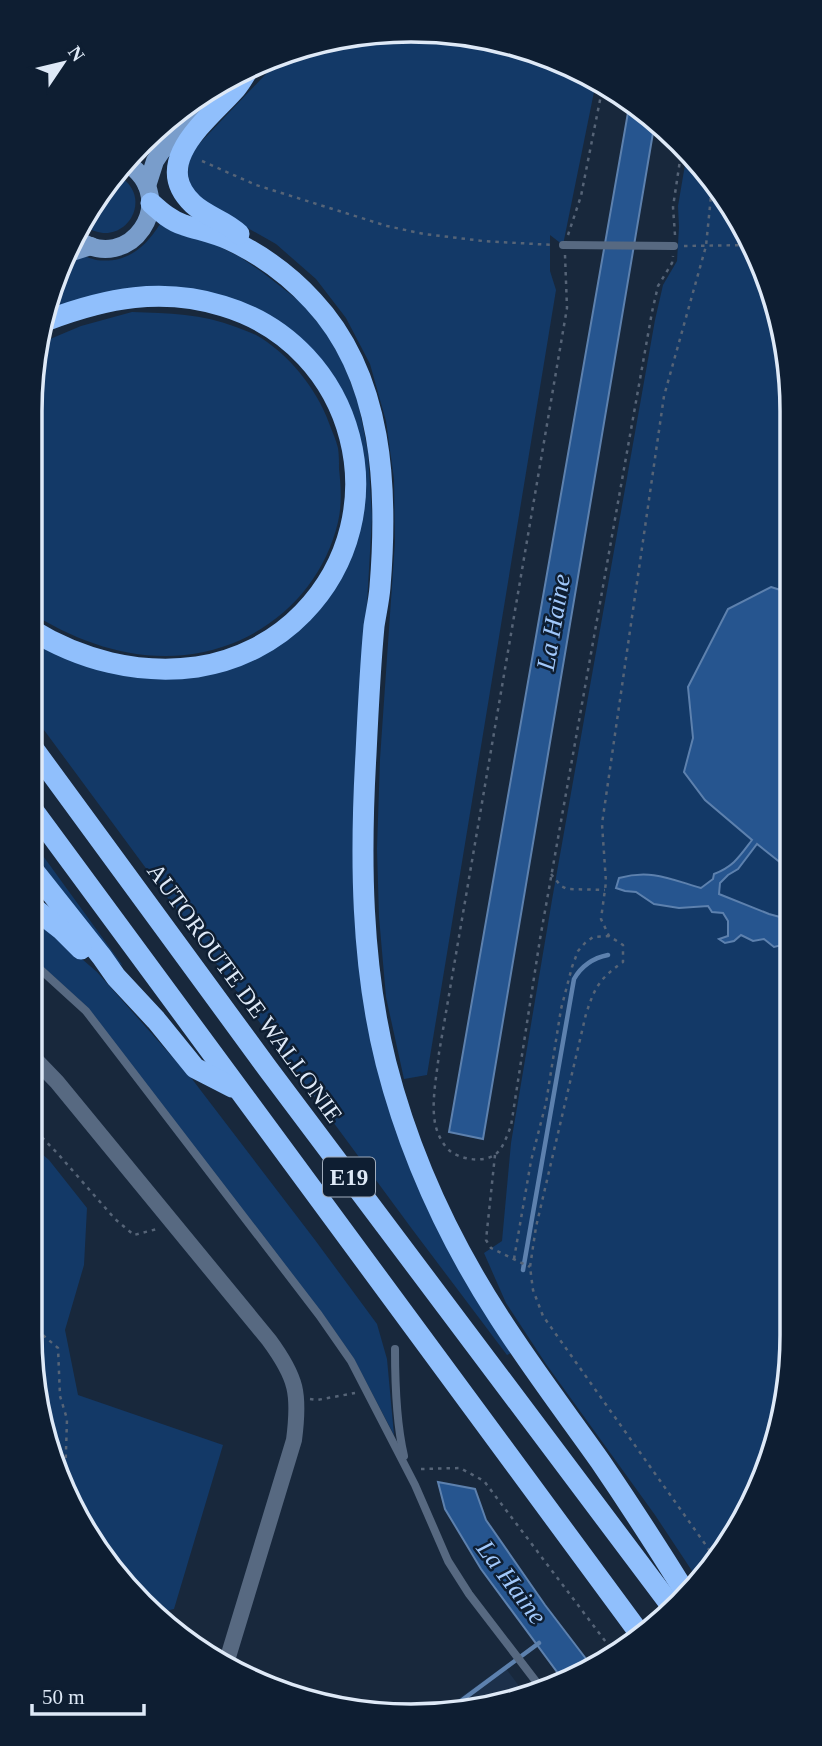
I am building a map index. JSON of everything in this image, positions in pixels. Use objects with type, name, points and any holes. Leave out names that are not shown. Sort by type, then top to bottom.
[{"type":"highway","points":[[239,85],[186,144],[177,174],[183,191],[193,204],[234,228],[272,265]]},
{"type":"highway","points":[[149,195],[175,221],[229,239],[294,282],[332,324],[359,374],[369,401],[380,454],[383,495],[380,592],[370,686],[363,871],[371,979],[382,1047],[392,1086],[425,1178],[474,1276],[512,1336],[627,1500],[681,1586]]},
{"type":"highway","points":[[42,636],[96,659],[143,669],[192,668],[242,655],[262,645],[296,621],[316,600],[332,577],[344,549],[353,516],[356,481],[349,433],[328,385],[298,348],[253,317],[224,306],[191,299],[143,296],[88,306],[54,318]]},
{"type":"highway","name":"AUTOROUTE DE WALLONIE","points":[[42,760],[268,1069],[667,1600]]},
{"type":"highway","name":"E19","points":[[42,822],[636,1628]]},
{"type":"highway","points":[[42,881],[116,977],[195,1068],[237,1089]]},
{"type":"highway","points":[[42,914],[116,977]]},
{"type":"main road","points":[[84,243],[108,249],[129,242],[138,234],[150,211],[149,195],[155,161],[212,100]]},
{"type":"main road","points":[[133,169],[141,175],[149,195]]},
{"type":"street","points":[[42,1066],[284,1361],[292,1377],[297,1395],[294,1440],[228,1656]]},
{"type":"lane","points":[[563,245],[674,246]]},
{"type":"lane","points":[[42,971],[76,1001],[104,1032],[351,1361],[407,1469],[448,1561],[469,1594],[536,1682]]},
{"type":"lane","points":[[395,1349],[401,1443],[407,1469]]},
{"type":"path","points":[[601,94],[582,196],[563,245],[567,308],[439,1053],[435,1122],[442,1141],[452,1152],[471,1160],[482,1160],[495,1155],[504,1144],[511,1126],[551,874],[652,312],[658,286],[672,263],[675,226],[673,207],[680,159]]},
{"type":"path","points":[[202,161],[256,185],[387,226],[424,234],[483,241],[563,245]]},
{"type":"path","points":[[710,1551],[544,1316],[533,1290],[530,1267],[536,1227],[586,1014],[595,989],[606,974],[623,962],[623,945],[609,936],[601,919],[606,882],[602,824],[664,396],[706,246],[711,196]]},
{"type":"path","points":[[674,246],[741,245]]},
{"type":"path","points":[[551,874],[567,889],[605,890]]},
{"type":"path","points":[[513,1259],[531,1161],[545,1104],[561,1009],[572,967],[578,951],[585,943],[593,937],[609,936]]},
{"type":"path","points":[[42,1137],[115,1219],[134,1235],[172,1223]]},
{"type":"path","points":[[495,1155],[486,1240],[491,1248],[530,1267]]},
{"type":"path","points":[[42,1334],[58,1348],[60,1396],[66,1419],[65,1463]]},
{"type":"path","points":[[297,1395],[317,1400],[362,1393],[372,1402]]},
{"type":"path","points":[[407,1469],[460,1468],[484,1480],[609,1646]]},
{"type":"shaded area","points":[[411,42],[483,49],[552,70],[594,90],[563,245],[550,235],[550,271],[556,290],[427,1075],[404,1079],[386,997],[379,917],[377,849],[380,759],[395,542],[394,479],[386,421],[370,364],[346,318],[316,279],[276,244],[205,204],[192,190],[188,175],[189,158],[269,70],[315,55],[363,45]]},
{"type":"shaded area","points":[[685,165],[718,206],[752,270],[773,339],[780,411],[780,590],[771,587],[688,687],[693,738],[684,772],[705,800],[752,839],[736,860],[714,874],[713,879],[701,888],[651,875],[619,878],[625,891],[636,892],[654,904],[679,908],[708,905],[723,912],[728,921],[728,936],[734,941],[741,935],[753,941],[764,938],[774,947],[780,946],[780,1335],[777,1383],[767,1431],[752,1476],[731,1520],[693,1572],[506,1303],[484,1253],[502,1241],[511,1143],[655,320],[663,285],[677,261],[678,206]]},
{"type":"shaded area","points":[[123,180],[135,197],[135,209],[122,228],[99,232],[90,228]]},
{"type":"shaded area","points":[[160,224],[172,231],[216,245],[262,272],[303,304],[329,337],[345,367],[358,402],[368,452],[372,517],[354,830],[355,924],[363,998],[384,1093],[513,1352],[507,1355],[42,727],[42,644],[82,663],[257,657],[355,539],[340,393],[213,296],[57,309],[75,259],[87,257],[107,261],[125,257],[148,240]]},
{"type":"shaded area","points":[[132,312],[211,319],[256,335],[268,343],[300,373],[317,397],[338,448],[341,495],[338,522],[330,548],[302,594],[283,613],[261,629],[212,650],[164,656],[104,647],[65,632],[42,619],[42,411],[45,363],[49,340],[81,326]]},
{"type":"shaded area","points":[[757,843],[780,862],[780,917],[719,894],[720,883],[738,869]]},
{"type":"shaded area","points":[[42,855],[123,966],[114,960],[42,864]]},
{"type":"shaded area","points":[[42,925],[97,972],[192,1079],[377,1324],[387,1359],[394,1435],[354,1359],[326,1319],[85,1005],[42,966]]},
{"type":"shaded area","points":[[42,1154],[87,1208],[84,1265],[65,1330],[78,1395],[223,1445],[174,1609],[167,1611],[150,1596],[104,1540],[70,1476],[55,1431],[43,1359]]},
{"type":"shaded area","points":[[504,1666],[520,1687],[483,1697],[455,1701]]},
{"type":"water","name":"La Haine","points":[[628,112],[653,133],[483,1139],[449,1132]]},
{"type":"water","points":[[771,587],[780,590],[780,862],[757,844],[738,869],[720,883],[719,894],[780,917],[780,946],[774,947],[764,939],[753,941],[741,935],[734,941],[725,943],[719,939],[728,936],[728,921],[723,913],[712,912],[708,906],[679,908],[654,904],[636,892],[616,888],[619,878],[641,874],[660,876],[701,888],[713,879],[714,874],[736,860],[752,840],[705,800],[684,772],[693,738],[688,687],[728,609]]},
{"type":"water","name":"La Haine","points":[[438,1482],[475,1489],[486,1520],[587,1660],[558,1673],[481,1569],[445,1509]]},
{"type":"waterway","points":[[523,1270],[574,979],[588,963],[608,955]]},
{"type":"waterway","points":[[461,1701],[539,1643]]}]
